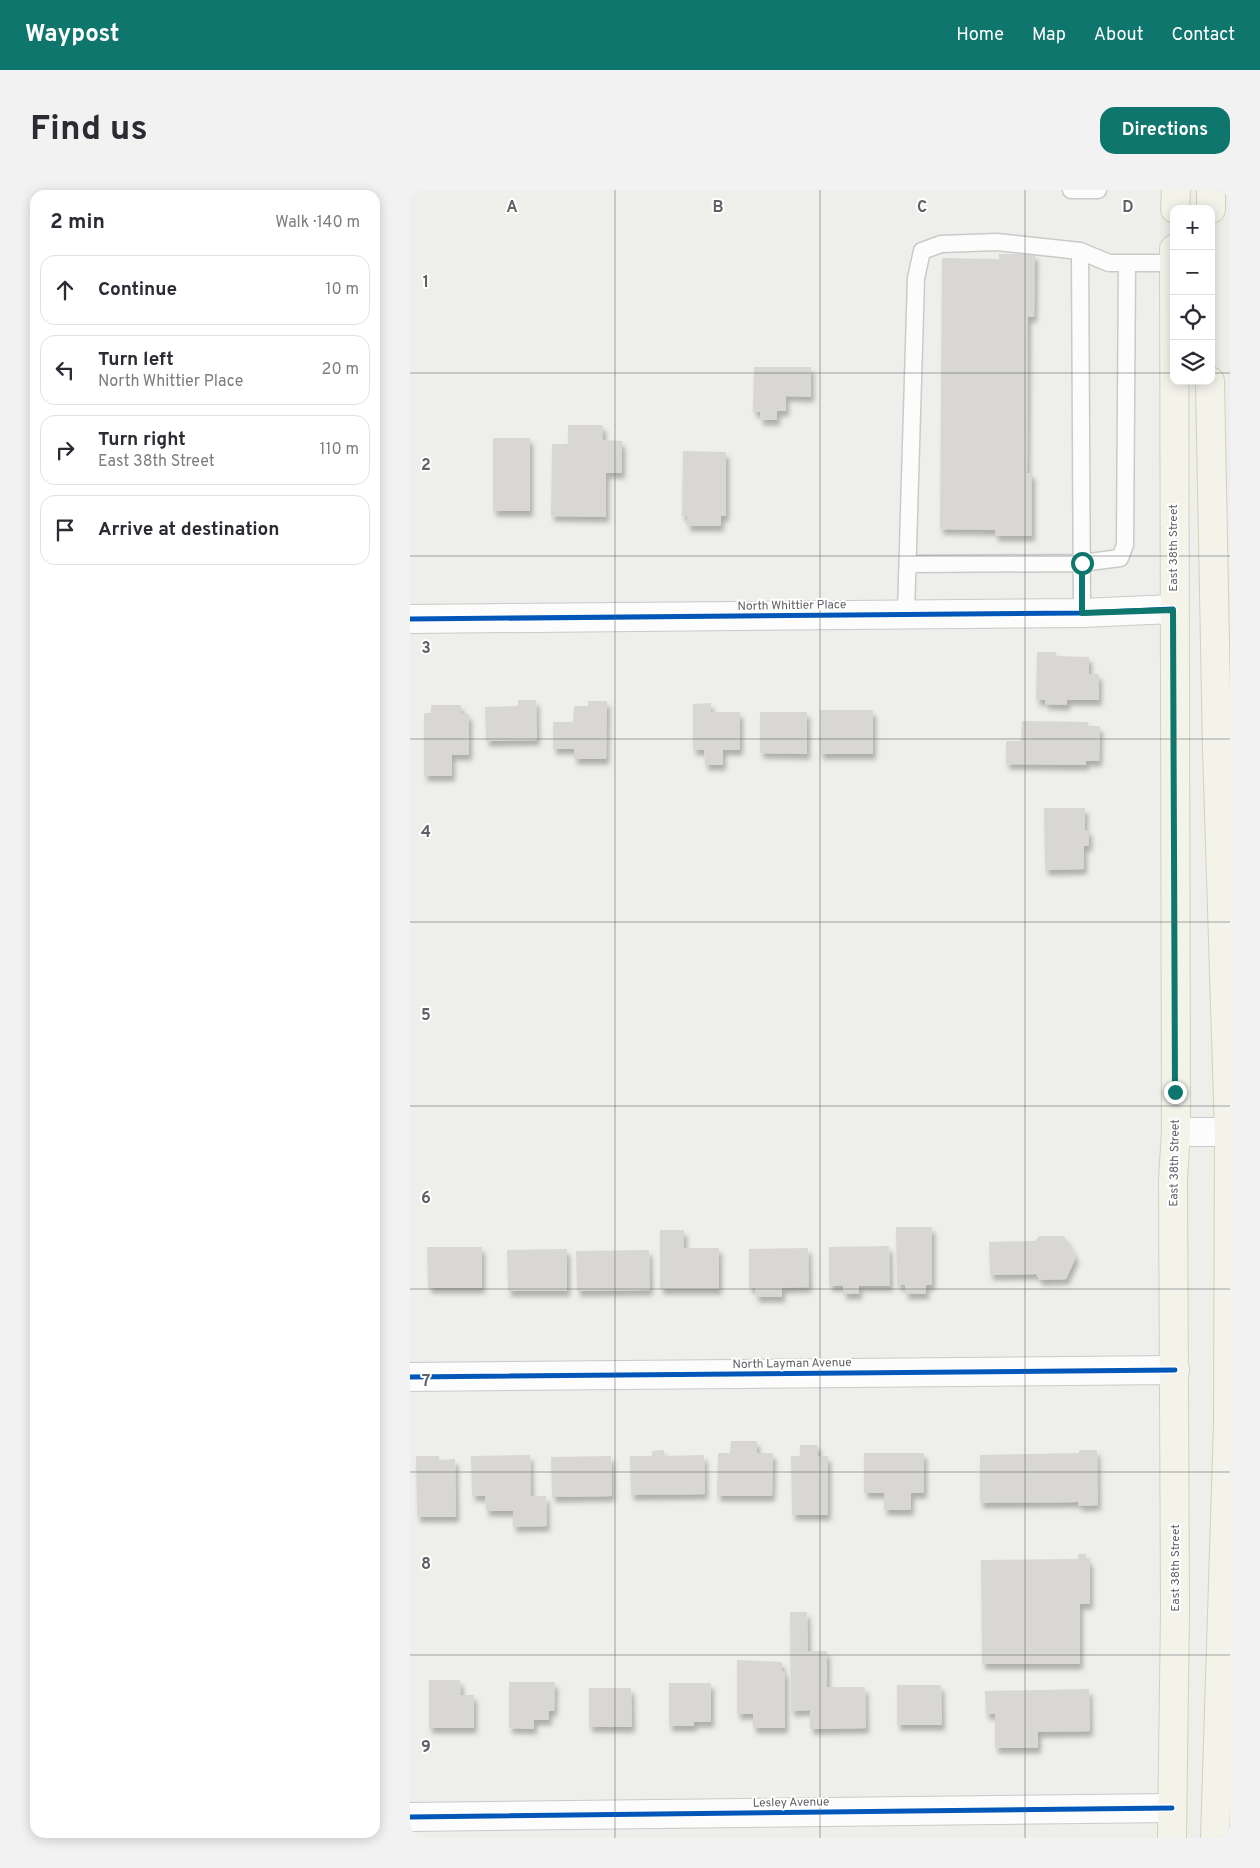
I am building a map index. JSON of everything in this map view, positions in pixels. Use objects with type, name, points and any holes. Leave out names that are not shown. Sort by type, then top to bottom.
[{"type":"main road","points":[[1175,205],[1176,190]]},
{"type":"main road","points":[[1211,190],[1211,205]]},
{"type":"main road","name":"East 38th Street","points":[[1172,1838],[1175,1370],[1173,1179],[1176,1132],[1173,295]]},
{"type":"main road","points":[[1210,385],[1222,612],[1217,759],[1230,1132],[1225,1612],[1215,1838]]},
{"type":"street","name":"North Whittier Place","points":[[410,619],[1082,613],[1173,610]]},
{"type":"street","points":[[1176,1132],[1230,1132]]},
{"type":"street","name":"North Layman Avenue","points":[[410,1376],[1175,1370]]},
{"type":"street","name":"Lesley Avenue","points":[[410,1816],[1172,1808]]},
{"type":"lane","points":[[1071,190],[1098,190]]},
{"type":"lane","points":[[906,614],[916,278],[922,252],[941,244],[997,242],[1080,251],[1109,263],[1170,264]]},
{"type":"lane","points":[[1080,251],[1082,613]]},
{"type":"lane","points":[[908,564],[1082,563],[1120,558],[1125,545],[1127,263]]},
{"type":"building","points":[[999,254],[1035,254],[1034,317],[1028,317],[1027,473],[1032,473],[1032,536],[995,536],[995,530],[940,529],[942,258],[999,259]]},
{"type":"building","points":[[754,367],[811,367],[811,397],[786,396],[786,411],[777,411],[777,420],[760,420],[760,412],[753,412]]},
{"type":"building","points":[[568,425],[603,425],[603,440],[622,441],[622,473],[606,473],[606,517],[551,516],[552,444],[568,444]]},
{"type":"building","points":[[493,438],[530,438],[530,511],[493,511]]},
{"type":"building","points":[[683,451],[726,452],[726,516],[721,516],[721,526],[687,526],[687,516],[682,516]]},
{"type":"building","points":[[1037,652],[1056,652],[1056,656],[1089,657],[1089,674],[1099,674],[1099,700],[1067,700],[1067,705],[1045,704],[1045,700],[1036,700]]},
{"type":"building","points":[[518,700],[536,700],[537,740],[486,741],[485,707],[518,706]]},
{"type":"building","points":[[588,701],[607,701],[606,759],[574,759],[574,749],[553,749],[553,722],[573,722],[574,706],[588,706]]},
{"type":"building","points":[[711,703],[711,712],[740,712],[740,750],[723,750],[723,765],[705,765],[704,750],[693,750],[693,704]]},
{"type":"building","points":[[431,705],[461,705],[461,714],[469,714],[469,755],[452,755],[452,776],[424,776],[424,713],[431,713]]},
{"type":"building","points":[[820,710],[873,710],[873,754],[820,754]]},
{"type":"building","points":[[760,712],[807,712],[807,754],[760,753]]},
{"type":"building","points":[[1022,721],[1088,722],[1088,726],[1100,726],[1099,761],[1086,761],[1086,765],[1006,764],[1006,741],[1021,741]]},
{"type":"building","points":[[1044,808],[1085,808],[1085,830],[1089,830],[1089,846],[1084,846],[1084,869],[1045,870]]},
{"type":"building","points":[[896,1227],[932,1227],[932,1285],[926,1285],[926,1294],[905,1294],[905,1285],[897,1285]]},
{"type":"building","points":[[660,1230],[684,1230],[684,1248],[719,1248],[719,1289],[660,1289]]},
{"type":"building","points":[[1039,1236],[1064,1236],[1076,1257],[1066,1279],[1040,1280],[1036,1274],[990,1275],[989,1242],[1035,1241]]},
{"type":"building","points":[[889,1246],[890,1286],[859,1286],[859,1294],[843,1294],[843,1286],[829,1286],[829,1247]]},
{"type":"building","points":[[427,1247],[482,1247],[482,1288],[428,1288]]},
{"type":"building","points":[[808,1248],[809,1287],[782,1288],[782,1297],[756,1297],[755,1288],[749,1288],[749,1249]]},
{"type":"building","points":[[567,1249],[567,1291],[508,1291],[507,1250]]},
{"type":"building","points":[[649,1250],[650,1290],[577,1291],[576,1251]]},
{"type":"building","points":[[731,1441],[757,1441],[757,1453],[773,1453],[772,1496],[717,1496],[718,1453],[730,1453]]},
{"type":"building","points":[[800,1445],[818,1445],[818,1456],[828,1456],[828,1515],[792,1515],[791,1456],[800,1456]]},
{"type":"building","points":[[664,1450],[664,1456],[704,1455],[705,1494],[631,1495],[630,1456],[652,1456],[652,1451]]},
{"type":"building","points":[[1079,1450],[1097,1450],[1098,1505],[1079,1506],[1078,1502],[980,1503],[980,1455],[1079,1453]]},
{"type":"building","points":[[864,1453],[924,1453],[924,1493],[911,1493],[911,1510],[884,1510],[884,1493],[864,1493]]},
{"type":"building","points":[[530,1455],[531,1496],[546,1496],[547,1526],[513,1527],[513,1511],[486,1511],[485,1496],[472,1496],[471,1456]]},
{"type":"building","points":[[416,1456],[439,1456],[439,1460],[455,1459],[456,1517],[417,1517]]},
{"type":"building","points":[[611,1456],[612,1496],[552,1497],[551,1457]]},
{"type":"building","points":[[1078,1554],[1086,1554],[1086,1560],[1090,1560],[1090,1604],[1080,1604],[1080,1664],[982,1664],[981,1560],[1078,1559]]},
{"type":"building","points":[[790,1612],[807,1612],[808,1651],[827,1651],[827,1687],[865,1687],[866,1728],[810,1729],[810,1710],[791,1711]]},
{"type":"building","points":[[737,1660],[782,1662],[782,1671],[785,1671],[785,1728],[753,1728],[753,1714],[737,1714]]},
{"type":"building","points":[[429,1680],[460,1680],[461,1695],[474,1695],[474,1728],[429,1728]]},
{"type":"building","points":[[509,1682],[555,1682],[554,1711],[549,1711],[549,1720],[534,1720],[534,1729],[509,1728]]},
{"type":"building","points":[[669,1683],[711,1683],[711,1722],[694,1722],[694,1726],[669,1726]]},
{"type":"building","points":[[897,1685],[941,1685],[942,1725],[897,1725]]},
{"type":"building","points":[[589,1688],[631,1688],[632,1727],[589,1727]]},
{"type":"building","points":[[1089,1689],[1090,1731],[1038,1732],[1038,1748],[995,1748],[995,1714],[986,1714],[985,1691]]},
{"type":"cycle path","points":[[410,619],[1082,613],[1173,609]]},
{"type":"cycle path","points":[[410,1377],[1175,1370]]},
{"type":"cycle path","points":[[410,1817],[1172,1808]]},
{"type":"route","points":[[1082,563],[1082,613],[1173,610],[1175,1092]]}]
